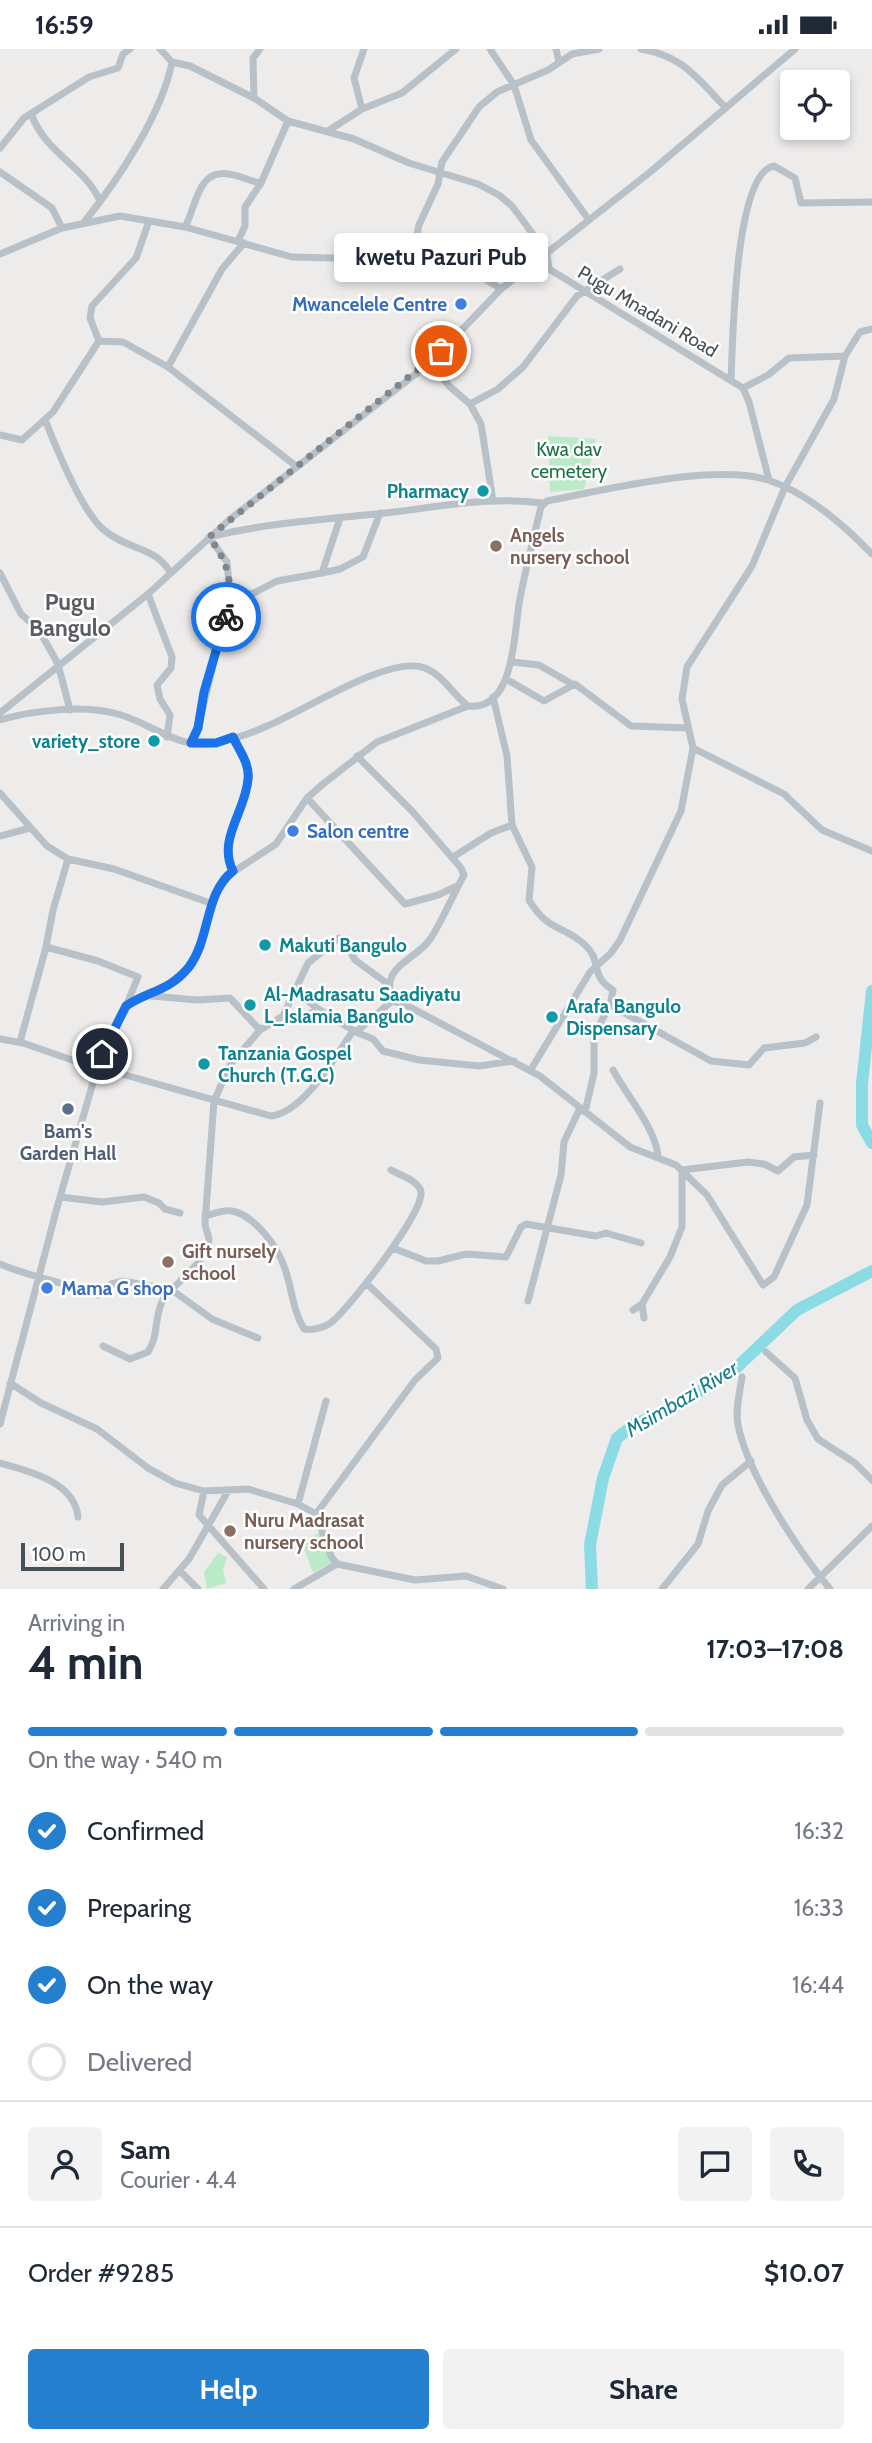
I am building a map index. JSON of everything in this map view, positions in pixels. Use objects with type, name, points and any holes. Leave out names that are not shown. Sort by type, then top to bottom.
[{"type":"street","points":[[0,148],[20,120],[89,77],[118,68],[123,54],[130,49]]},
{"type":"street","points":[[160,49],[172,62],[190,66],[254,97],[288,121],[261,183],[245,207],[241,242],[222,269],[168,367]]},
{"type":"street","points":[[254,97],[253,58],[260,49]]},
{"type":"street","points":[[362,109],[354,78],[364,49]]},
{"type":"street","points":[[328,131],[362,109],[402,93],[456,49]]},
{"type":"street","points":[[490,49],[514,85],[531,140],[590,220]]},
{"type":"street","points":[[556,49],[559,62]]},
{"type":"street","points":[[415,243],[419,225],[438,187],[442,162],[472,114],[490,96],[572,54],[599,49]]},
{"type":"street","points":[[641,49],[666,51],[726,108]]},
{"type":"street","points":[[0,713],[148,594],[209,537],[430,362],[501,289],[590,220],[795,49]]},
{"type":"street","points":[[85,221],[142,135],[165,87],[172,62]]},
{"type":"street","points":[[31,114],[38,133],[90,182],[100,201]]},
{"type":"street","name":"Pugu Mnadani Road","points":[[288,121],[328,131],[409,163],[478,184],[505,200],[547,254],[549,269],[743,388]]},
{"type":"street","points":[[732,379],[735,338],[733,296],[739,275],[747,203],[753,184],[763,171],[774,166],[791,174],[799,184],[801,203],[809,205],[872,202]]},
{"type":"street","points":[[0,172],[52,208],[62,228]]},
{"type":"street","points":[[185,227],[197,194],[209,179],[228,174],[261,183]]},
{"type":"street","points":[[0,254],[62,228],[85,221],[120,216],[185,227],[285,255],[322,259],[398,240],[415,243],[449,256],[501,289]]},
{"type":"street","points":[[99,341],[90,318],[92,306],[132,263],[149,221]]},
{"type":"street","points":[[470,404],[499,389],[523,367],[583,291],[620,269]]},
{"type":"street","points":[[530,1071],[595,965],[611,953],[620,940],[675,825],[693,747],[682,699],[687,667],[752,566],[785,487],[834,399],[845,356],[859,333],[872,329]]},
{"type":"street","points":[[99,341],[123,342],[168,367],[296,466]]},
{"type":"street","points":[[0,435],[22,440],[46,422],[99,341]]},
{"type":"street","points":[[769,480],[743,388],[768,375],[789,358],[845,356]]},
{"type":"street","points":[[430,362],[449,386],[470,404],[481,424],[493,501]]},
{"type":"street","points":[[46,422],[93,519],[119,541],[162,558],[170,572]]},
{"type":"street","points":[[209,537],[287,522],[493,501],[543,503],[661,479],[739,475],[769,480],[785,487],[828,515],[872,554]]},
{"type":"street","points":[[126,1006],[152,996],[188,967],[201,947],[218,887],[233,871],[276,844],[307,799],[357,755],[388,736],[468,706],[474,707],[493,697],[506,679],[513,662],[519,606],[543,503]]},
{"type":"street","points":[[230,595],[254,593],[277,581],[340,569],[363,557],[380,513]]},
{"type":"street","points":[[322,572],[340,518]]},
{"type":"street","points":[[191,743],[198,728],[230,595],[227,562],[209,537]]},
{"type":"street","points":[[0,573],[21,614],[39,630],[58,664],[69,710]]},
{"type":"street","points":[[148,594],[172,657],[171,668],[157,685],[160,699],[170,715],[167,737]]},
{"type":"street","points":[[513,662],[540,665],[631,726],[688,728]]},
{"type":"street","points":[[0,720],[44,711],[120,714],[167,737],[191,743],[216,743],[267,727],[375,674],[411,666],[428,669],[468,706]]},
{"type":"street","points":[[506,679],[544,701],[572,684]]},
{"type":"street","points":[[493,697],[508,756],[513,825],[533,867],[529,891],[532,905],[543,919],[583,943],[594,956],[603,986],[613,990],[610,1005],[594,1035],[594,1073],[583,1110],[564,1142],[561,1175],[545,1227],[528,1301]]},
{"type":"street","points":[[233,737],[248,775],[229,839],[228,855],[233,871]]},
{"type":"street","points":[[693,747],[784,794],[822,830],[872,851]]},
{"type":"street","points":[[357,755],[453,857],[464,875],[426,945],[399,965],[388,984]]},
{"type":"street","points":[[0,793],[47,846],[68,859],[114,869],[212,904]]},
{"type":"street","points":[[307,799],[405,904],[438,895],[456,886]]},
{"type":"street","points":[[453,857],[491,833],[513,825]]},
{"type":"street","points":[[0,836],[30,828]]},
{"type":"street","points":[[20,1042],[46,947],[52,909],[68,859]]},
{"type":"street","points":[[103,1346],[130,1359],[144,1355],[154,1340],[162,1301],[192,1270],[207,1247],[205,1216],[215,1101],[230,1065],[260,1030],[283,1016],[311,959],[340,938],[345,941],[355,960],[388,984],[392,1002]]},
{"type":"street","points":[[0,1424],[60,1197],[98,1068],[138,977],[98,961],[46,947]]},
{"type":"street","points":[[296,991],[318,1009],[373,1039],[383,1051],[419,1060],[479,1066],[515,1061]]},
{"type":"street","points":[[152,996],[197,1000],[230,998],[260,1030]]},
{"type":"street","points":[[0,1039],[20,1042],[98,1068],[183,1089],[271,1116],[285,1113],[305,1095],[354,1031],[392,1002],[404,1003],[515,1061],[630,1147],[658,1155],[682,1170],[706,1195],[758,1282],[766,1285],[774,1277],[807,1205],[820,1103]]},
{"type":"street","points":[[610,1005],[716,1062],[749,1065],[764,1048],[805,1043],[816,1037]]},
{"type":"street","points":[[283,1016],[305,1016],[318,1009]]},
{"type":"street","points":[[613,1070],[639,1108],[645,1125],[656,1142],[658,1155]]},
{"type":"street","points":[[682,1170],[748,1162],[764,1164],[778,1171],[794,1157],[814,1155]]},
{"type":"street","points":[[205,1216],[229,1210],[240,1213],[262,1232],[284,1264],[296,1315],[306,1330],[332,1321],[393,1248],[417,1207],[421,1192],[415,1184],[391,1170]]},
{"type":"street","points":[[633,1310],[642,1304],[670,1257],[682,1227],[682,1170]]},
{"type":"street","points":[[60,1197],[102,1202],[144,1197],[159,1203],[165,1209],[180,1213]]},
{"type":"street","points":[[393,1248],[426,1261],[438,1262],[466,1254],[506,1257],[523,1225],[596,1236],[606,1233],[641,1243]]},
{"type":"street","points":[[0,1263],[38,1278],[74,1285],[100,1295],[111,1284],[123,1281],[172,1290],[212,1319],[258,1338]]},
{"type":"street","points":[[316,1514],[415,1380],[438,1357],[436,1349],[366,1283]]},
{"type":"street","points":[[642,1304],[644,1318]]},
{"type":"street","points":[[766,1352],[796,1378],[807,1420],[818,1439],[855,1463],[872,1480]]},
{"type":"street","points":[[742,1377],[738,1425],[751,1461],[791,1535],[830,1589]]},
{"type":"street","points":[[10,1383],[41,1403],[97,1429],[148,1468],[175,1483],[204,1491],[248,1489],[299,1504],[316,1514],[331,1556],[337,1564],[424,1585],[467,1576],[503,1589]]},
{"type":"street","points":[[299,1504],[326,1401]]},
{"type":"street","points":[[662,1589],[698,1544],[708,1511],[722,1485],[751,1461]]},
{"type":"street","points":[[0,1463],[59,1486],[77,1505],[78,1517]]},
{"type":"street","points":[[204,1491],[197,1513],[264,1589]]},
{"type":"street","points":[[163,1589],[180,1571],[228,1491]]},
{"type":"street","points":[[807,1589],[872,1526]]},
{"type":"street","points":[[294,1589],[337,1564]]},
{"type":"street","points":[[180,1571],[198,1589]]},
{"type":"green space","name":"Kwa dav cemetery","points":[[548,436],[596,439],[584,489],[550,492]]},
{"type":"green space","points":[[320,1532],[333,1562],[313,1573],[302,1543]]},
{"type":"green space","points":[[218,1553],[227,1557],[223,1570],[226,1583],[207,1589],[204,1572]]},
{"type":"waterway","name":"Msimbazi River","points":[[872,991],[862,1084],[862,1125],[872,1143]]},
{"type":"waterway","name":"Msimbazi River","points":[[592,1589],[590,1545],[603,1478],[617,1438],[635,1424],[669,1410],[734,1370],[797,1310],[872,1271]]},
{"type":"way so far","points":[[226,617],[230,595],[227,562],[209,537],[296,466],[365,415],[441,351]]},
{"type":"place","name":"Mwancelele Centre","points":[[461,304]]},
{"type":"place","name":"kwetu Pazuri Pub","points":[[441,351]]},
{"type":"place","name":"Pharmacy","points":[[483,491]]},
{"type":"place","name":"Angels nursery school","points":[[496,546]]},
{"type":"place","name":"variety_store","points":[[154,741]]},
{"type":"place","name":"Salon centre","points":[[293,831]]},
{"type":"place","name":"Makuti Bangulo","points":[[265,945]]},
{"type":"place","name":"Al-Madrasatu Saadiyatu L_Islamia Bangulo","points":[[250,1005]]},
{"type":"place","name":"Arafa Bangulo Dispensary","points":[[552,1017]]},
{"type":"place","name":"Tanzania Gospel Church (T.G.C)","points":[[204,1064]]},
{"type":"place","name":"Bam's Garden Hall","points":[[68,1109]]},
{"type":"place","name":"Gift nursely school","points":[[168,1262]]},
{"type":"place","name":"Mama G shop","points":[[47,1288]]},
{"type":"place","name":"Nuru Madrasat nursery school","points":[[230,1531]]},
{"type":"district","name":"Pugu Bangulo","points":[[70,615]]},
{"type":"route","points":[[102,1054],[126,1006],[162,990],[188,967],[201,947],[214,895],[224,878],[233,871],[228,855],[229,839],[247,789],[247,768],[233,737],[216,743],[191,743],[198,728],[204,692],[226,617]]}]
